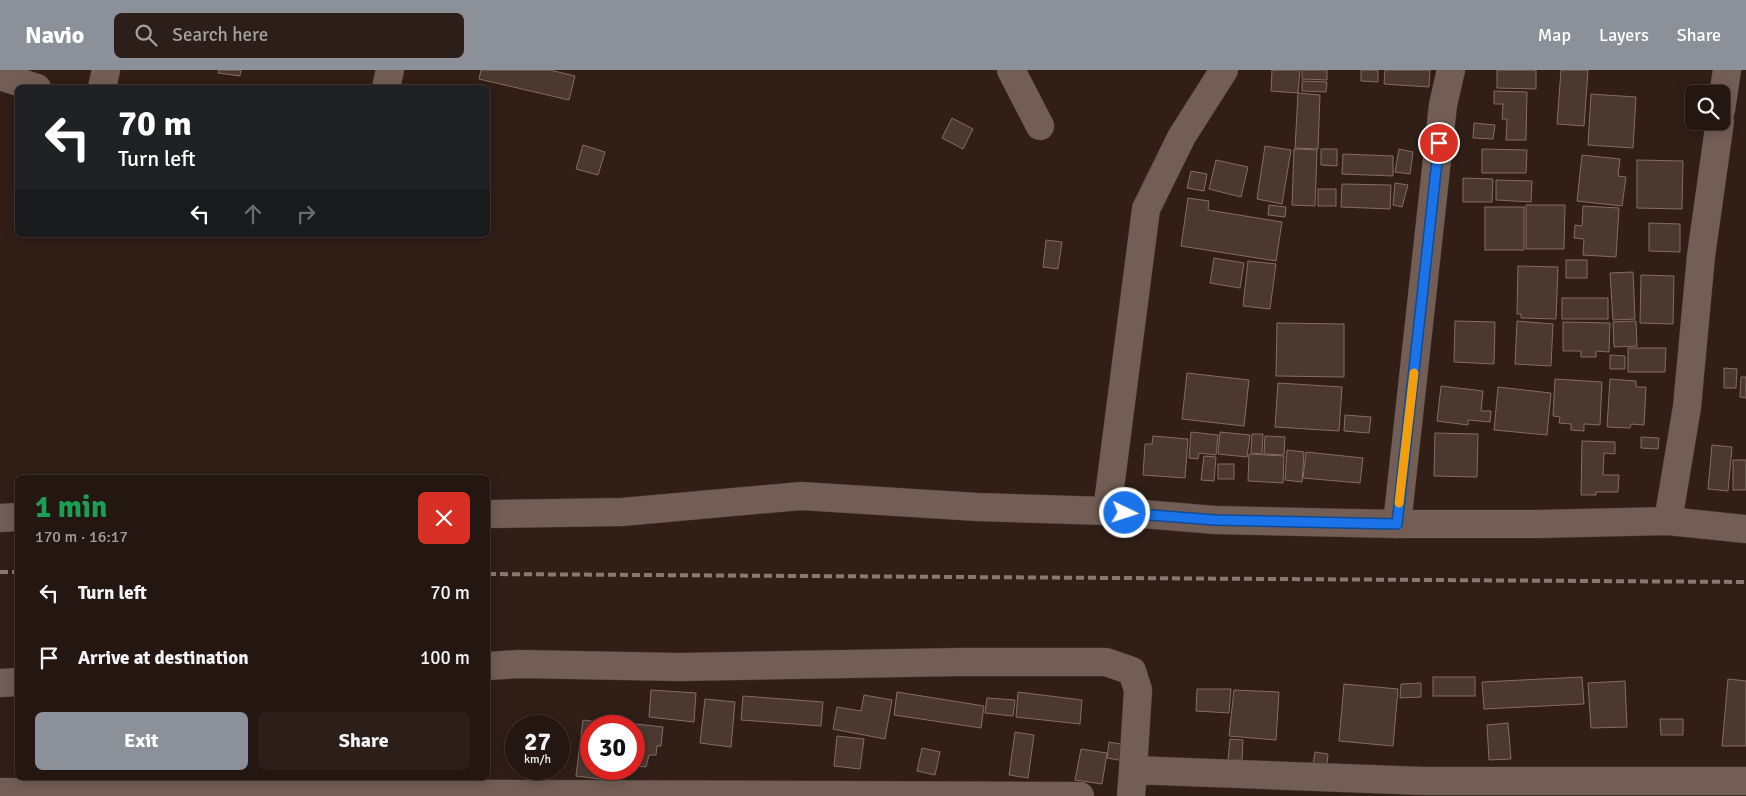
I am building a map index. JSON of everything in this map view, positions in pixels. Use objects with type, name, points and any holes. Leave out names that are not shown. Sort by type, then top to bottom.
[{"type":"street","points":[[103,85],[106,70]]},
{"type":"street","points":[[387,85],[390,70]]},
{"type":"street","points":[[1011,70],[1040,126]]},
{"type":"street","points":[[1107,511],[1146,209],[1182,136],[1224,70]]},
{"type":"street","points":[[1397,524],[1444,105],[1451,70]]},
{"type":"street","points":[[1725,85],[1727,70]]},
{"type":"street","points":[[0,76],[28,85]]},
{"type":"street","points":[[1668,521],[1687,407],[1701,256],[1719,130]]},
{"type":"street","points":[[490,514],[622,512],[801,496],[977,507],[1107,511],[1215,520],[1397,524],[1539,524],[1668,521],[1746,529]]},
{"type":"street","points":[[0,518],[15,517]]},
{"type":"street","points":[[490,666],[520,664],[679,667],[959,662],[1106,662],[1132,671],[1138,690],[1132,783],[1746,781]]},
{"type":"street","points":[[0,683],[15,682]]},
{"type":"street","points":[[0,792],[1080,796]]},
{"type":"building","points":[[219,70],[241,70],[240,76],[218,73]]},
{"type":"building","points":[[481,70],[550,70],[575,76],[569,100],[479,79]]},
{"type":"building","points":[[1272,70],[1300,70],[1298,93],[1271,91]]},
{"type":"building","points":[[1302,70],[1327,70],[1327,80],[1302,79]]},
{"type":"building","points":[[1361,70],[1378,70],[1378,82],[1361,81]]},
{"type":"building","points":[[1385,70],[1430,70],[1429,87],[1384,84]]},
{"type":"building","points":[[1497,70],[1536,70],[1536,89],[1497,88]]},
{"type":"building","points":[[1561,70],[1588,70],[1584,126],[1557,124]]},
{"type":"building","points":[[1302,81],[1327,82],[1326,92],[1302,91]]},
{"type":"building","points":[[1494,91],[1527,92],[1526,140],[1506,140],[1507,119],[1502,119],[1503,104],[1494,104]]},
{"type":"building","points":[[1298,93],[1320,95],[1318,149],[1295,148]]},
{"type":"building","points":[[1591,94],[1636,97],[1633,148],[1588,145]]},
{"type":"building","points":[[952,118],[973,129],[963,149],[942,138]]},
{"type":"building","points":[[1474,123],[1495,125],[1493,139],[1473,138]]},
{"type":"building","points":[[583,145],[605,152],[598,175],[576,169]]},
{"type":"building","points":[[1265,146],[1291,150],[1282,204],[1257,199]]},
{"type":"building","points":[[1294,149],[1317,150],[1315,206],[1292,205]]},
{"type":"building","points":[[1321,149],[1337,149],[1337,166],[1321,165]]},
{"type":"building","points":[[1399,149],[1413,152],[1410,174],[1395,172]]},
{"type":"building","points":[[1482,149],[1527,150],[1526,173],[1482,173]]},
{"type":"building","points":[[1343,154],[1393,156],[1393,176],[1342,174]]},
{"type":"building","points":[[1582,155],[1620,159],[1618,176],[1626,177],[1622,206],[1577,201]]},
{"type":"building","points":[[1216,160],[1248,167],[1241,197],[1209,189]]},
{"type":"building","points":[[1637,160],[1683,161],[1682,209],[1637,208]]},
{"type":"building","points":[[1191,171],[1207,174],[1204,191],[1187,188]]},
{"type":"building","points":[[1463,178],[1493,179],[1492,202],[1463,202]]},
{"type":"building","points":[[1496,180],[1532,181],[1531,202],[1496,200]]},
{"type":"building","points":[[1395,183],[1408,185],[1402,207],[1393,205]]},
{"type":"building","points":[[1342,184],[1391,185],[1390,209],[1341,207]]},
{"type":"building","points":[[1318,189],[1336,189],[1336,206],[1318,206]]},
{"type":"building","points":[[1188,198],[1209,201],[1208,210],[1282,222],[1276,261],[1181,246]]},
{"type":"building","points":[[1269,205],[1286,207],[1285,217],[1268,215]]},
{"type":"building","points":[[1526,205],[1565,205],[1564,249],[1526,249]]},
{"type":"building","points":[[1583,206],[1619,208],[1616,257],[1583,255],[1584,239],[1574,238],[1575,225],[1582,226]]},
{"type":"building","points":[[1485,207],[1524,207],[1524,250],[1485,250]]},
{"type":"building","points":[[1649,223],[1680,224],[1680,252],[1649,251]]},
{"type":"building","points":[[1046,240],[1062,242],[1058,269],[1043,267]]},
{"type":"building","points":[[1214,258],[1244,263],[1240,288],[1210,283]]},
{"type":"building","points":[[1566,260],[1587,260],[1587,278],[1566,278]]},
{"type":"building","points":[[1248,261],[1276,264],[1270,309],[1243,306]]},
{"type":"building","points":[[1518,266],[1558,267],[1556,319],[1521,318],[1521,314],[1517,314]]},
{"type":"building","points":[[1633,272],[1635,319],[1613,320],[1610,273]]},
{"type":"building","points":[[1641,275],[1674,276],[1673,324],[1640,323]]},
{"type":"building","points":[[1562,298],[1608,298],[1608,319],[1562,319]]},
{"type":"building","points":[[1455,321],[1495,322],[1494,364],[1454,362]]},
{"type":"building","points":[[1517,321],[1553,324],[1551,366],[1515,364]]},
{"type":"building","points":[[1636,321],[1637,346],[1614,347],[1613,322]]},
{"type":"building","points":[[1563,322],[1610,323],[1609,352],[1596,351],[1596,357],[1581,357],[1581,351],[1563,351]]},
{"type":"building","points":[[1277,323],[1344,324],[1344,377],[1276,376]]},
{"type":"building","points":[[1628,348],[1666,348],[1665,372],[1628,372]]},
{"type":"building","points":[[1610,355],[1625,356],[1625,369],[1610,369]]},
{"type":"building","points":[[1724,368],[1737,369],[1736,388],[1724,388]]},
{"type":"building","points":[[1187,373],[1249,380],[1244,426],[1182,419]]},
{"type":"building","points":[[1741,377],[1746,377],[1746,398],[1740,397]]},
{"type":"building","points":[[1555,379],[1602,382],[1600,425],[1584,424],[1584,431],[1571,430],[1571,424],[1559,423],[1560,417],[1553,416]]},
{"type":"building","points":[[1610,379],[1636,381],[1636,387],[1646,387],[1644,425],[1631,424],[1630,428],[1607,427]]},
{"type":"building","points":[[1278,383],[1342,387],[1339,431],[1275,427]]},
{"type":"building","points":[[1441,386],[1483,391],[1481,411],[1491,411],[1490,422],[1468,420],[1468,425],[1437,421]]},
{"type":"building","points":[[1498,387],[1551,393],[1547,435],[1494,430]]},
{"type":"building","points":[[1345,415],[1371,417],[1369,433],[1344,431]]},
{"type":"building","points":[[1191,432],[1218,435],[1216,455],[1199,453],[1198,459],[1189,458]]},
{"type":"building","points":[[1220,432],[1250,435],[1247,457],[1218,454]]},
{"type":"building","points":[[1435,433],[1478,434],[1477,477],[1434,476]]},
{"type":"building","points":[[1252,434],[1263,434],[1262,454],[1251,453]]},
{"type":"building","points":[[1153,436],[1188,439],[1185,478],[1143,475],[1145,444],[1152,444]]},
{"type":"building","points":[[1265,436],[1285,437],[1284,455],[1264,454]]},
{"type":"building","points":[[1641,437],[1659,438],[1658,449],[1641,448]]},
{"type":"building","points":[[1582,441],[1615,442],[1615,454],[1604,453],[1603,475],[1619,475],[1618,492],[1596,492],[1596,495],[1581,495]]},
{"type":"building","points":[[1712,445],[1732,447],[1728,491],[1708,489]]},
{"type":"building","points":[[1287,450],[1304,452],[1302,482],[1285,480]]},
{"type":"building","points":[[1306,452],[1363,458],[1360,483],[1303,478]]},
{"type":"building","points":[[1249,454],[1284,456],[1283,483],[1248,481]]},
{"type":"building","points":[[1204,456],[1216,457],[1214,481],[1201,480]]},
{"type":"building","points":[[1733,460],[1746,460],[1746,490],[1733,490]]},
{"type":"building","points":[[1218,464],[1234,464],[1234,479],[1218,479]]},
{"type":"building","points":[[1433,677],[1475,677],[1475,696],[1433,696]]},
{"type":"building","points":[[1582,677],[1584,704],[1484,709],[1482,682]]},
{"type":"building","points":[[1728,679],[1746,681],[1746,746],[1722,746]]},
{"type":"building","points":[[1625,681],[1627,727],[1591,728],[1588,683]]},
{"type":"building","points":[[1421,683],[1421,697],[1400,698],[1401,684]]},
{"type":"building","points":[[1344,684],[1398,689],[1393,746],[1339,741]]},
{"type":"building","points":[[1197,689],[1231,689],[1229,713],[1196,711]]},
{"type":"building","points":[[651,690],[696,693],[694,722],[649,717]]},
{"type":"building","points":[[1234,690],[1279,692],[1276,740],[1229,736]]},
{"type":"building","points":[[897,692],[984,706],[981,728],[894,715]]},
{"type":"building","points":[[1018,692],[1082,700],[1080,724],[1016,717]]},
{"type":"building","points":[[864,695],[892,700],[885,739],[833,729],[837,707],[861,711]]},
{"type":"building","points":[[743,696],[823,702],[821,726],[741,720]]},
{"type":"building","points":[[987,698],[1015,700],[1013,716],[985,713]]},
{"type":"building","points":[[705,699],[735,702],[731,747],[700,743]]},
{"type":"building","points":[[1660,719],[1683,719],[1683,735],[1661,735]]},
{"type":"building","points":[[1508,723],[1511,759],[1489,760],[1487,725]]},
{"type":"building","points":[[645,725],[663,727],[661,746],[657,746],[656,755],[649,755],[646,767]]},
{"type":"building","points":[[1015,732],[1034,735],[1028,778],[1009,775]]},
{"type":"building","points":[[837,736],[864,739],[860,769],[834,766]]},
{"type":"building","points":[[1230,739],[1243,740],[1242,760],[1228,760]]},
{"type":"building","points":[[1109,742],[1127,745],[1124,761],[1107,758]]},
{"type":"building","points":[[580,744],[580,776],[576,776]]},
{"type":"building","points":[[922,748],[940,752],[935,775],[917,771]]},
{"type":"building","points":[[1081,749],[1107,753],[1102,784],[1075,780]]},
{"type":"building","points":[[1315,752],[1328,754],[1326,774],[1312,772]]},
{"type":"railway","points":[[0,572],[15,572]]},
{"type":"railway","points":[[490,574],[1746,582]]},
{"type":"slow traffic","points":[[1399,503],[1414,373]]},
{"type":"route","points":[[1125,513],[1215,520],[1397,524],[1439,143]]}]
